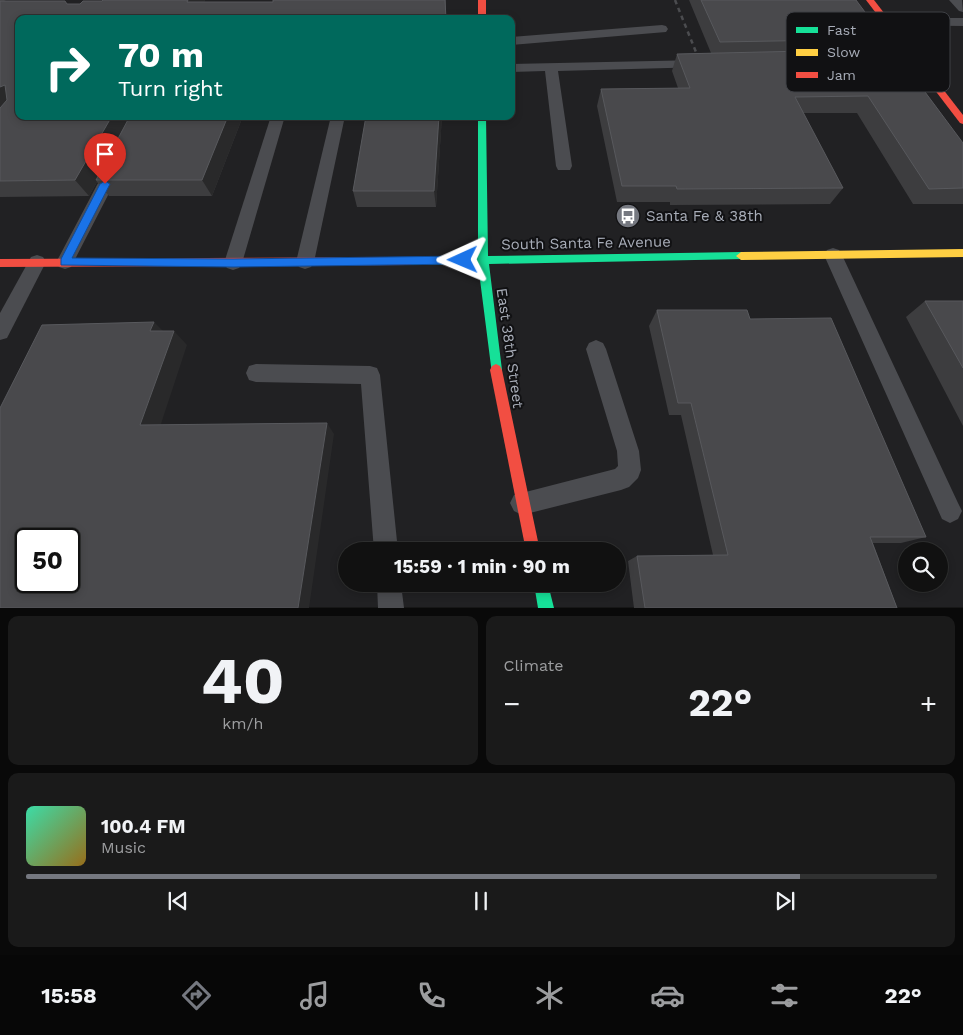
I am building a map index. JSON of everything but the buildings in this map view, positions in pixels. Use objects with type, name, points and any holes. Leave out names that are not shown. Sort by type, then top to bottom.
[{"type":"main road","points":[[482,0],[482,15]]},
{"type":"main road","points":[[870,0],[879,12]]},
{"type":"main road","points":[[941,92],[963,121]]},
{"type":"main road","name":"East 38th Street","points":[[482,120],[483,260],[490,332],[499,388],[531,542]]},
{"type":"main road","name":"South Santa Fe Avenue","points":[[0,263],[233,263],[963,252]]},
{"type":"main road","points":[[543,592],[546,608]]},
{"type":"lane","points":[[955,0],[963,8]]},
{"type":"lane","points":[[950,22],[963,22]]},
{"type":"lane","points":[[515,40],[662,29]]},
{"type":"lane","points":[[515,68],[709,64]]},
{"type":"lane","points":[[551,68],[564,166]]},
{"type":"lane","points":[[233,263],[277,120]]},
{"type":"lane","points":[[305,262],[337,120]]},
{"type":"lane","points":[[65,262],[123,150]]},
{"type":"lane","points":[[833,254],[950,511]]},
{"type":"lane","points":[[0,332],[37,262]]},
{"type":"lane","points":[[522,503],[621,479],[630,470],[628,451],[596,349]]},
{"type":"lane","points":[[256,373],[370,375],[385,542]]},
{"type":"lane","points":[[390,592],[391,608]]},
{"type":"shaded area","points":[[0,0],[963,0],[963,607],[0,607]]},
{"type":"railway","points":[[675,0],[698,57]]},
{"type":"traffic: fast","points":[[482,120],[483,260],[496,370]]},
{"type":"traffic: fast","points":[[411,261],[741,256]]},
{"type":"traffic: fast","points":[[543,592],[546,608]]},
{"type":"traffic: slow","points":[[741,256],[963,253]]},
{"type":"traffic: jam","points":[[482,0],[482,15]]},
{"type":"traffic: jam","points":[[870,0],[879,12]]},
{"type":"traffic: jam","points":[[941,92],[963,121]]},
{"type":"traffic: jam","points":[[0,263],[411,261]]},
{"type":"traffic: jam","points":[[496,370],[531,542]]},
{"type":"place","name":"Santa Fe & 38th","points":[[628,216]]},
{"type":"route","points":[[105,184],[65,262],[233,263],[463,260]]}]
